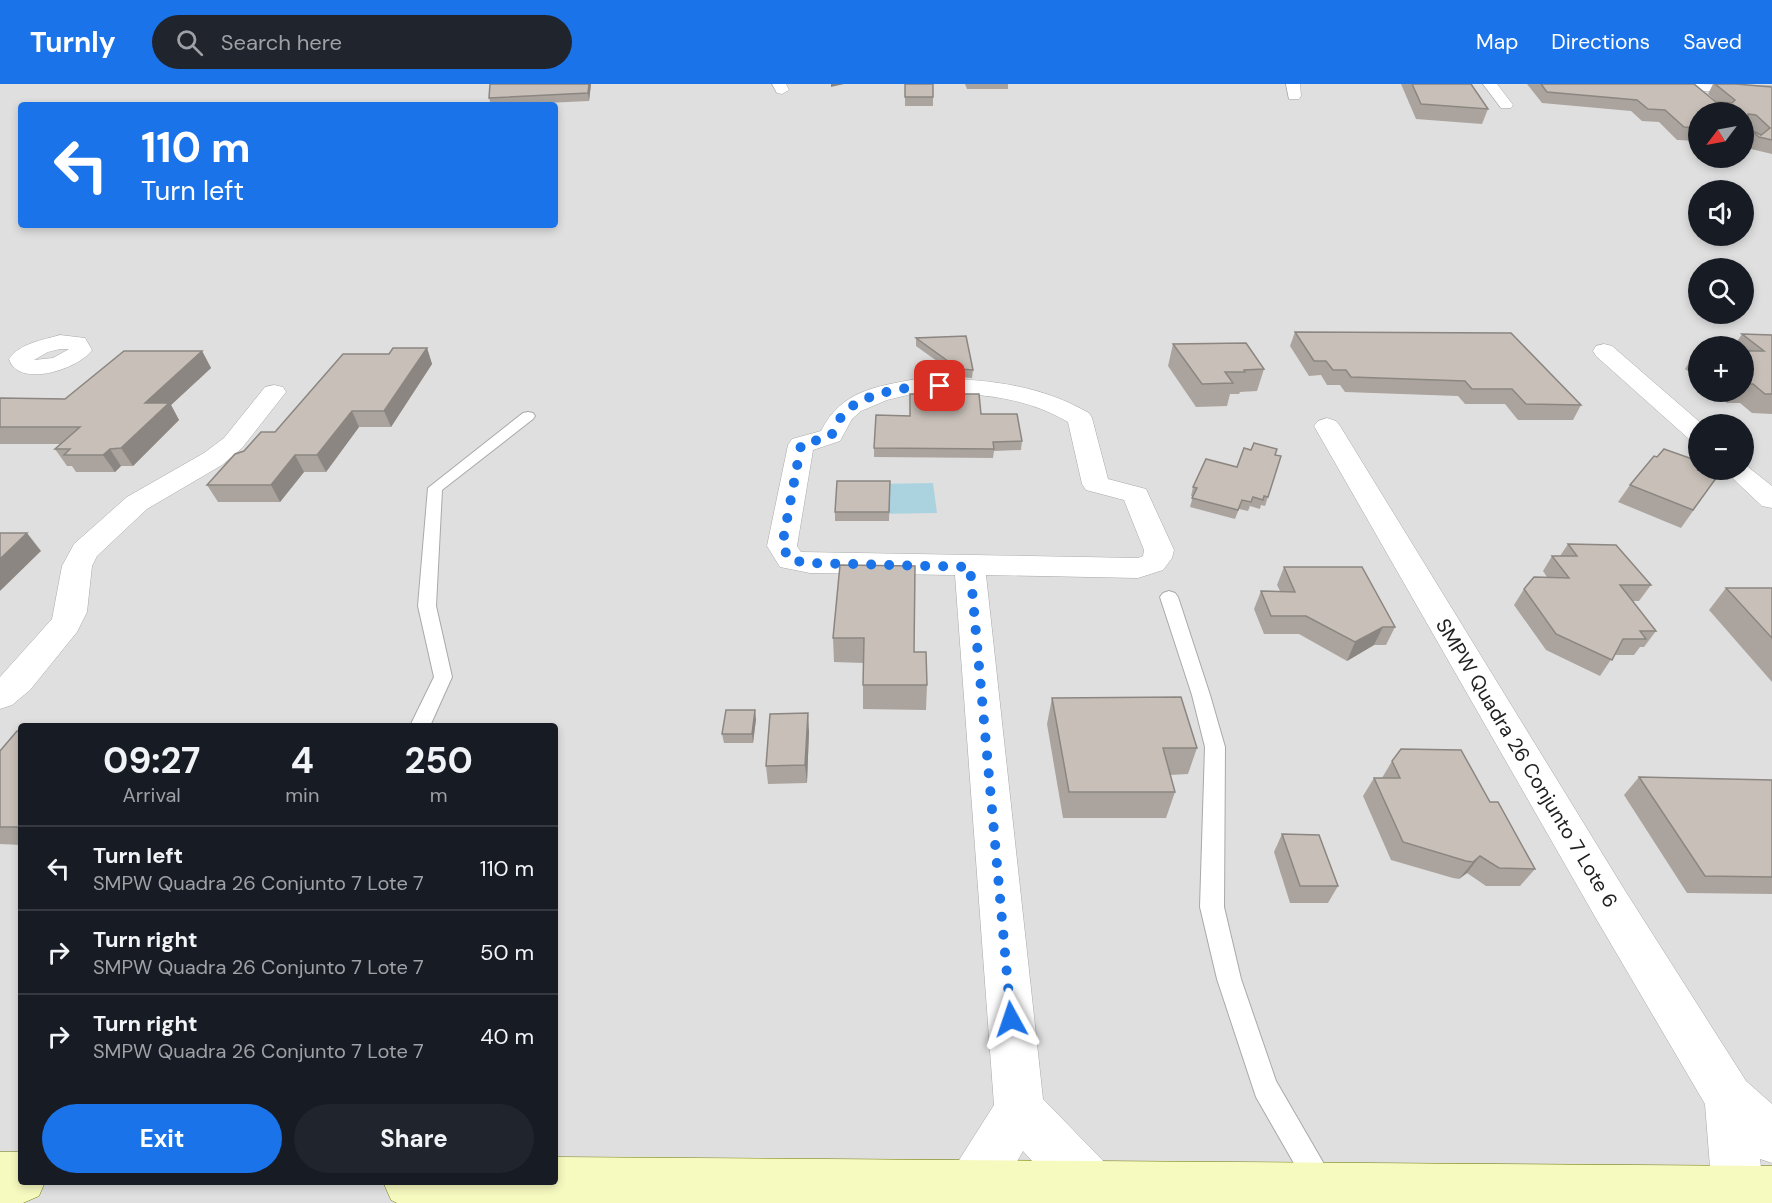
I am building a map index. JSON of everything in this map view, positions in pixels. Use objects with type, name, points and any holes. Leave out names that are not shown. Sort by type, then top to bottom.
[{"type":"street","points":[[1490,84],[1506,105]]},
{"type":"street","points":[[1706,102],[1690,89],[1704,87],[1772,90]]},
{"type":"street","points":[[1604,351],[1688,425]]},
{"type":"street","points":[[0,378],[21,363]]},
{"type":"street","points":[[940,386],[1014,392],[1037,397],[1062,406],[1080,418],[1096,483],[1136,495],[1159,550],[1158,559],[1150,566],[1138,568],[970,567],[810,563],[790,560],[782,546],[801,445],[831,436],[844,413],[853,406],[872,397],[908,388],[940,386]]},
{"type":"street","points":[[0,696],[18,681],[66,624],[71,612],[77,566],[85,551],[137,503],[213,459],[233,443],[274,392]]},
{"type":"street","name":"SMPW Quadra 26 Conjunto 7 Lote 6","points":[[1327,426],[1609,902],[1729,1098],[1772,1138]]},
{"type":"street","points":[[1749,480],[1772,500]]},
{"type":"street","points":[[970,567],[1019,1110],[973,1187]]},
{"type":"street","name":"SMPW Quadra 26 Conjunto 7 Lote 6","points":[[1729,1098],[1755,1192]]},
{"type":"street","points":[[1019,1110],[1092,1188]]},
{"type":"street","points":[[0,1178],[18,1178]]},
{"type":"street","points":[[450,1185],[559,1193],[973,1187],[1092,1188],[1326,1197],[1755,1192]]},
{"type":"lane","points":[[421,723],[442,677],[427,606],[435,488],[528,416]]},
{"type":"lane","points":[[1169,597],[1181,639],[1202,695],[1215,747],[1212,907],[1229,979],[1265,1088],[1326,1197]]},
{"type":"shaded area","points":[[0,84],[1772,84],[1772,1203],[0,1203]]},
{"type":"water","points":[[933,483],[937,513],[875,514],[875,484]]},
{"type":"building","points":[[490,84],[589,84],[588,93],[489,98]]},
{"type":"building","points":[[905,84],[933,84],[933,97],[905,97]]},
{"type":"building","points":[[1412,84],[1471,84],[1488,109],[1421,104]]},
{"type":"building","points":[[1541,84],[1694,84],[1716,102],[1688,102],[1688,127],[1684,127],[1665,110],[1648,109],[1637,100],[1547,92]]},
{"type":"building","points":[[1715,84],[1772,87],[1772,140],[1759,137],[1754,132],[1761,135],[1770,128],[1754,115],[1754,102],[1733,102],[1735,100]]},
{"type":"building","points":[[1295,332],[1511,333],[1581,405],[1526,404],[1512,389],[1472,389],[1465,381],[1351,377],[1346,370],[1333,370],[1326,361],[1314,361]]},
{"type":"building","points":[[1742,334],[1772,335],[1772,394],[1765,394],[1754,385],[1754,351],[1764,351],[1754,343],[1754,336]]},
{"type":"building","points":[[966,336],[973,370],[959,369],[916,338]]},
{"type":"building","points":[[1246,343],[1264,369],[1225,372],[1233,383],[1202,384],[1173,344]]},
{"type":"building","points":[[393,348],[427,348],[384,411],[352,411],[317,455],[295,455],[271,485],[207,485],[235,454],[244,451],[261,432],[275,432],[343,354],[389,354]]},
{"type":"building","points":[[124,351],[202,351],[145,403],[169,403],[121,448],[110,449],[103,455],[64,455],[70,449],[55,449],[80,427],[0,427],[0,398],[65,399]]},
{"type":"building","points":[[910,394],[979,394],[981,414],[1017,414],[1022,441],[993,442],[994,449],[874,448],[876,415],[910,416]]},
{"type":"building","points":[[1254,443],[1277,449],[1275,455],[1281,456],[1268,497],[1264,496],[1263,500],[1253,497],[1251,502],[1242,500],[1238,510],[1192,498],[1197,488],[1193,487],[1206,459],[1237,467],[1244,448],[1251,450]]},
{"type":"building","points":[[1664,449],[1688,457],[1688,480],[1715,480],[1693,510],[1630,485],[1654,456],[1657,457]]},
{"type":"building","points":[[837,481],[890,481],[889,512],[835,512]]},
{"type":"building","points":[[0,533],[27,533],[0,559]]},
{"type":"building","points":[[1568,544],[1616,545],[1651,585],[1620,585],[1656,631],[1640,631],[1646,639],[1623,639],[1612,660],[1556,634],[1524,589],[1534,577],[1569,578],[1552,556],[1577,556]]},
{"type":"building","points":[[840,565],[915,566],[914,652],[926,652],[927,685],[863,685],[864,638],[833,638]]},
{"type":"building","points":[[1284,567],[1362,567],[1395,627],[1383,627],[1355,642],[1306,616],[1271,616],[1261,591],[1295,592]]},
{"type":"building","points":[[1726,588],[1772,588],[1772,638]]},
{"type":"building","points":[[1181,697],[1197,748],[1163,748],[1175,792],[1069,792],[1052,698]]},
{"type":"building","points":[[726,710],[755,710],[752,734],[722,734]]},
{"type":"building","points":[[808,713],[805,765],[766,766],[770,714]]},
{"type":"building","points":[[18,731],[18,827],[0,827],[0,751]]},
{"type":"building","points":[[1401,749],[1461,750],[1490,802],[1498,802],[1535,869],[1499,868],[1480,856],[1473,862],[1466,861],[1403,842],[1374,778],[1400,778],[1392,761]]},
{"type":"building","points":[[1639,777],[1772,780],[1772,877],[1705,876]]},
{"type":"building","points":[[1282,834],[1319,835],[1338,886],[1300,886]]},
{"type":"route","points":[[940,386],[916,386],[872,397],[844,413],[831,436],[801,445],[782,546],[790,560],[810,563],[970,567],[1011,1019]]}]
